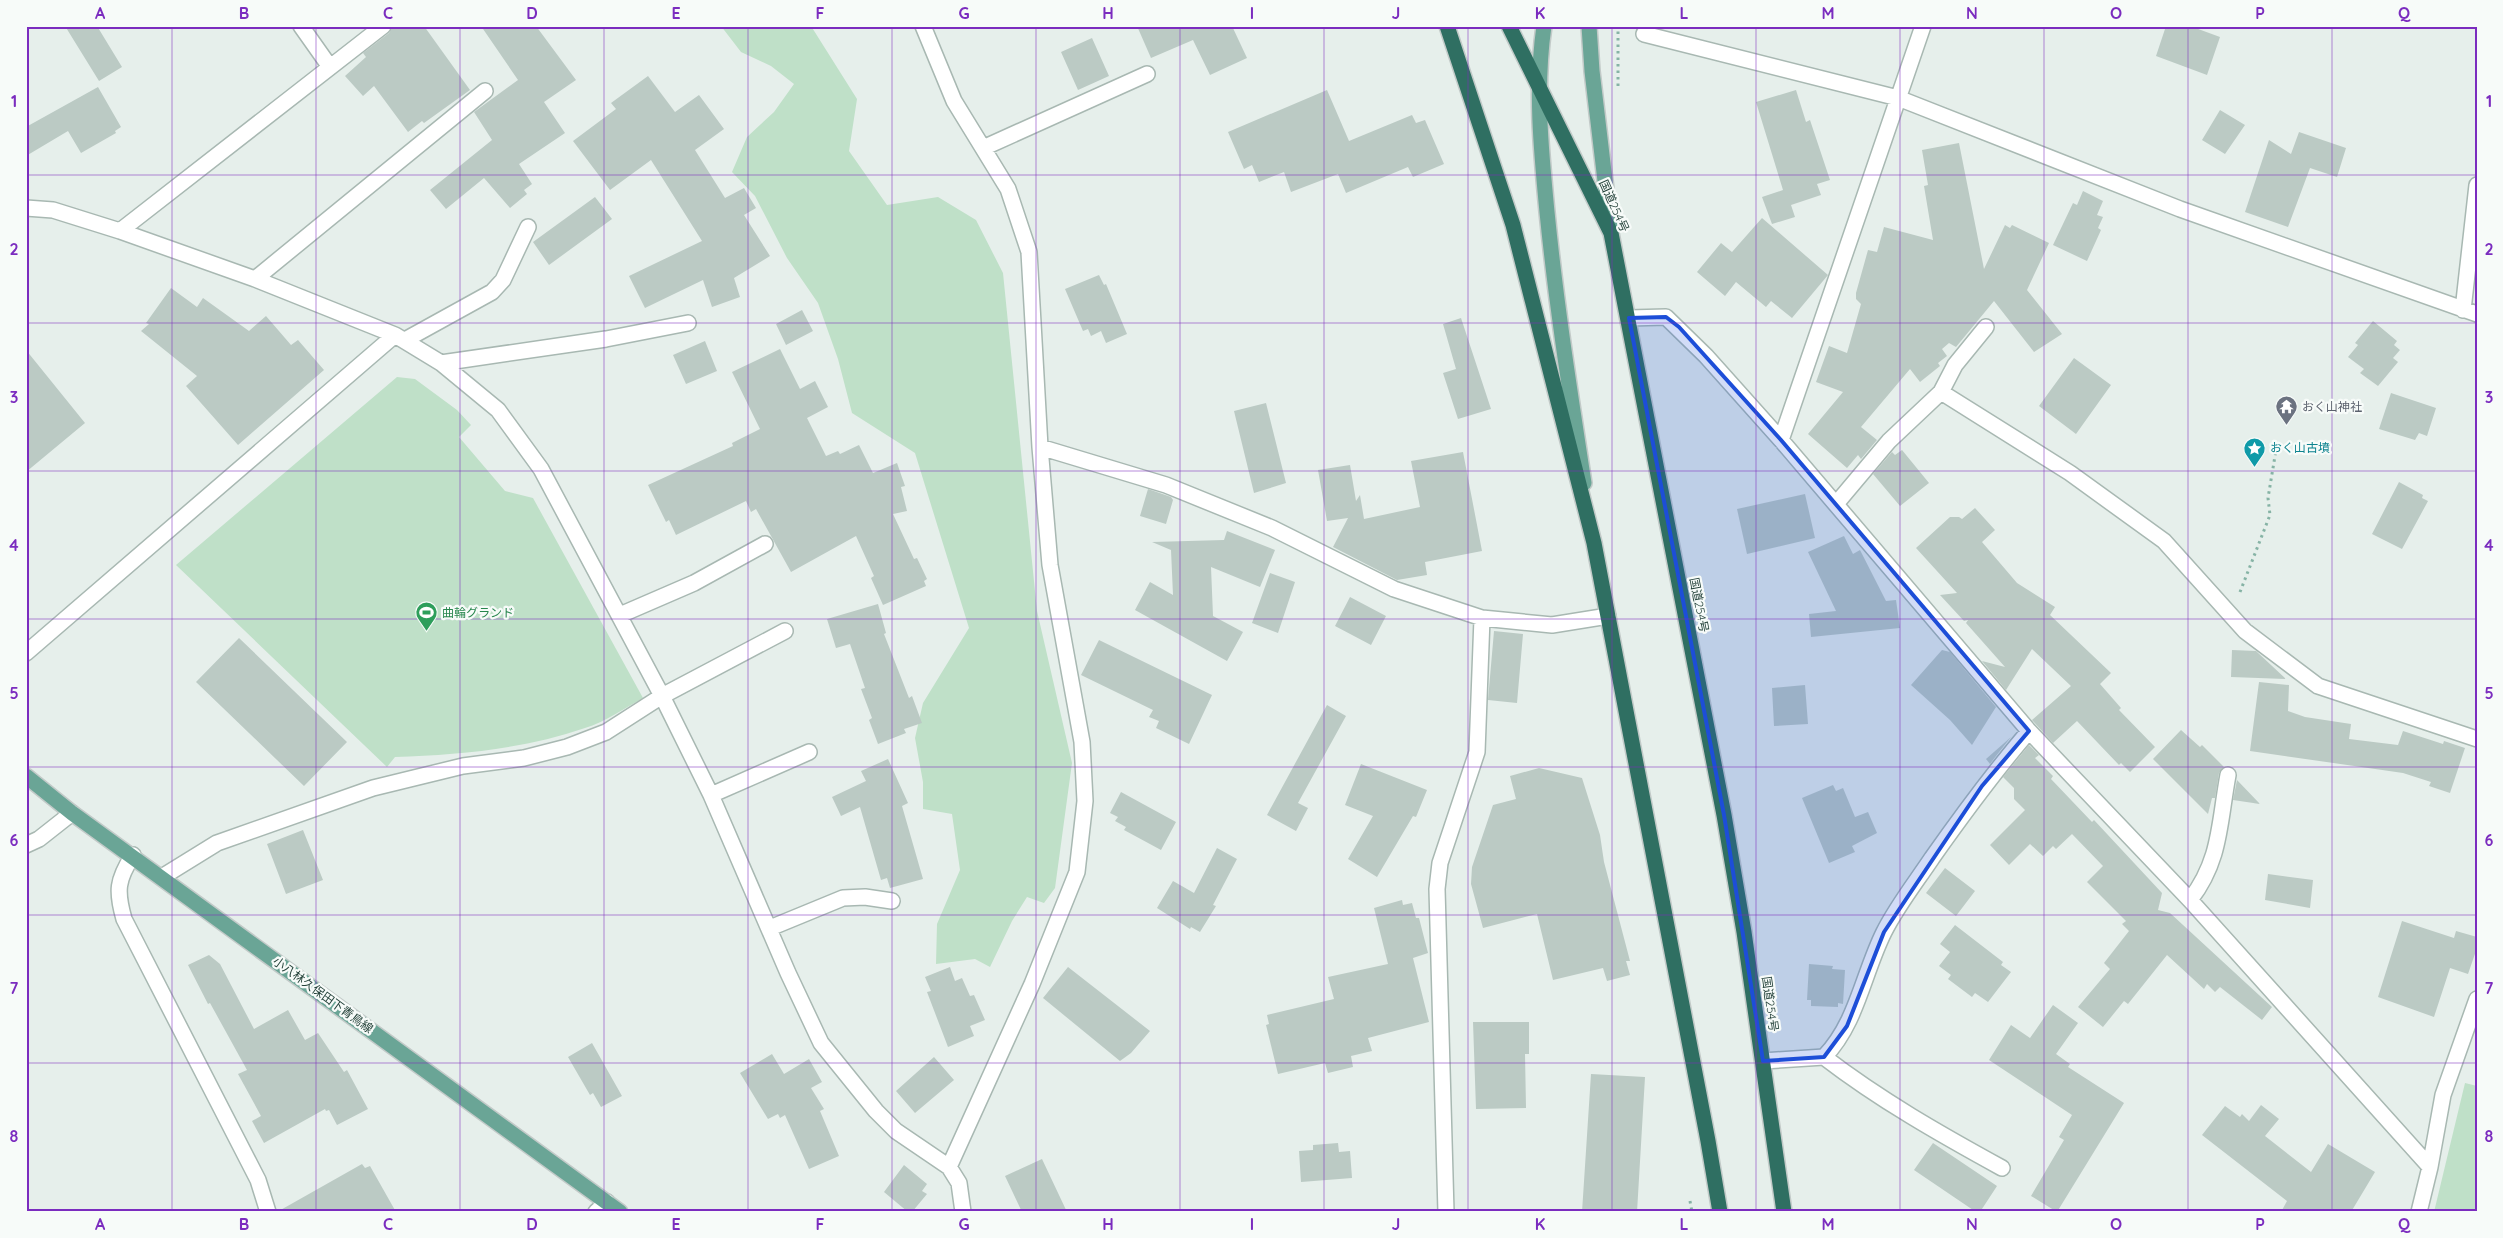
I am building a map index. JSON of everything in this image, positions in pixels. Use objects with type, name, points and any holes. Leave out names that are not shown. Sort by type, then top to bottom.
[{"type":"highway","points":[[1447,26],[1513,225],[1594,543],[1720,1212]]},
{"type":"highway","name":"国道254号","points":[[1509,26],[1539,83],[1611,233],[1724,815],[1744,932],[1784,1212]]},
{"type":"main road","points":[[1544,26],[1539,83],[1540,140],[1556,308],[1594,543]]},
{"type":"main road","points":[[1589,26],[1592,71],[1611,233]]},
{"type":"main road","name":"小八林久保田下青鳥線","points":[[26,776],[72,813],[133,855],[602,1207],[620,1212]]},
{"type":"street","points":[[301,26],[330,68]]},
{"type":"street","points":[[120,231],[383,26]]},
{"type":"street","points":[[923,26],[954,101],[1008,189],[1029,252],[1040,447],[1050,565],[1082,742],[1085,801],[1077,872],[1032,984],[948,1167]]},
{"type":"street","points":[[1781,440],[1923,26]]},
{"type":"street","points":[[1644,34],[1898,98],[2180,209],[2470,312],[2477,185]]},
{"type":"street","points":[[983,148],[1147,74]]},
{"type":"street","points":[[255,279],[485,91]]},
{"type":"street","points":[[26,208],[53,210],[120,231],[255,279],[400,338],[440,363],[498,410],[541,469],[662,696],[711,795],[788,973],[821,1043],[876,1111],[896,1131],[948,1167],[959,1183],[963,1212]]},
{"type":"street","points":[[26,653],[400,338],[492,292],[503,280],[528,227]]},
{"type":"street","points":[[1629,318],[1666,317],[1706,356],[1781,440],[2029,730],[2190,900],[2430,1167]]},
{"type":"street","points":[[440,363],[596,341],[688,323]]},
{"type":"street","points":[[1836,504],[1888,441],[1941,392],[1955,365],[1986,327]]},
{"type":"street","points":[[1941,392],[2070,472],[2164,541],[2245,630],[2318,686],[2477,739]]},
{"type":"street","points":[[1040,447],[1166,485],[1272,528],[1394,589],[1482,618],[1552,625],[1608,616]]},
{"type":"street","points":[[620,615],[694,584],[765,544]]},
{"type":"street","points":[[1446,1212],[1437,889],[1440,863],[1477,752],[1482,618]]},
{"type":"street","points":[[162,877],[217,843],[373,788],[463,766],[524,758],[567,747],[606,732],[662,696],[785,631]]},
{"type":"street","points":[[1763,1061],[1824,1057],[1837,1044],[1847,1026],[1884,932],[1914,884],[1982,786],[2029,730]]},
{"type":"street","points":[[711,795],[809,752]]},
{"type":"street","points":[[2190,900],[2211,867],[2218,842],[2228,775]]},
{"type":"street","points":[[26,845],[39,839],[72,813]]},
{"type":"street","points":[[133,855],[120,878],[118,897],[124,919],[232,1134],[258,1180],[268,1212]]},
{"type":"street","points":[[770,928],[843,898],[864,897],[892,901]]},
{"type":"street","points":[[2419,1212],[2430,1167],[2443,1095],[2477,999]]},
{"type":"street","points":[[1824,1057],[1867,1090],[1929,1129],[2002,1168]]},
{"type":"path","points":[[1618,26],[1618,90]]},
{"type":"path","points":[[2229,614],[2238,597],[2270,515],[2268,498],[2277,444]]},
{"type":"path","points":[[1690,1201],[1692,1212]]},
{"type":"highlighted area","points":[[1666,317],[1679,327],[1781,440],[2029,731],[1982,786],[1884,932],[1847,1026],[1824,1057],[1763,1061],[1724,815],[1629,318]]},
{"type":"green space","points":[[721,26],[811,26],[857,99],[849,151],[887,205],[938,197],[976,220],[1003,273],[1037,611],[1072,763],[1055,888],[1044,903],[1027,897],[1012,921],[990,967],[975,959],[936,964],[937,924],[960,870],[952,814],[923,809],[923,782],[915,738],[923,703],[969,628],[915,453],[852,413],[838,359],[818,303],[787,258],[755,196],[732,172],[747,137],[774,112],[794,84],[771,66],[741,52]]},
{"type":"green space","name":"曲輪グランド","points":[[397,377],[415,379],[457,410],[471,425],[459,437],[505,491],[533,498],[643,698],[600,722],[562,735],[491,750],[395,757],[387,767],[176,565]]},
{"type":"green space","points":[[2465,1083],[2477,1086],[2477,1212],[2434,1212]]},
{"type":"building","points":[[65,26],[97,26],[122,67],[99,81]]},
{"type":"building","points":[[392,26],[424,26],[470,90],[424,123],[422,121],[408,132],[374,86],[363,96],[345,76],[366,57],[363,53],[389,33]]},
{"type":"building","points":[[481,26],[536,26],[576,80],[544,102],[565,133],[519,164],[532,184],[524,190],[527,194],[510,208],[484,178],[446,209],[430,190],[492,140],[474,112],[518,80]]},
{"type":"building","points":[[1137,26],[1232,26],[1247,58],[1210,75],[1193,40],[1151,58]]},
{"type":"building","points":[[2166,26],[2190,26],[2220,37],[2207,75],[2156,56]]},
{"type":"building","points":[[1092,38],[1109,76],[1078,90],[1061,52]]},
{"type":"building","points":[[648,76],[675,112],[699,95],[724,129],[695,150],[725,198],[744,188],[756,208],[744,215],[770,256],[734,278],[740,297],[712,307],[703,280],[645,308],[629,276],[702,241],[651,160],[610,190],[573,141],[616,109],[611,103]]},
{"type":"building","points":[[98,87],[121,127],[115,131],[116,133],[81,153],[68,131],[26,156],[26,127]]},
{"type":"building","points":[[1327,90],[1349,141],[1412,115],[1416,123],[1425,120],[1444,164],[1413,177],[1408,167],[1346,193],[1338,174],[1291,192],[1284,172],[1259,182],[1252,165],[1244,169],[1228,132]]},
{"type":"building","points":[[1796,90],[1806,122],[1810,120],[1830,180],[1817,184],[1821,195],[1791,205],[1795,217],[1772,224],[1762,197],[1783,190],[1756,102]]},
{"type":"building","points":[[2220,110],[2245,125],[2225,154],[2202,140]]},
{"type":"building","points":[[2299,132],[2346,148],[2337,177],[2310,168],[2288,227],[2245,212],[2269,140],[2291,154]]},
{"type":"building","points":[[1959,143],[1984,269],[2005,225],[2010,228],[2012,225],[2049,243],[2027,290],[2062,334],[2034,352],[1994,301],[1956,347],[1949,343],[1942,349],[1947,356],[1938,363],[1940,366],[1920,382],[1910,369],[1861,427],[1877,440],[1861,459],[1858,455],[1847,468],[1808,434],[1843,392],[1816,382],[1829,346],[1847,353],[1861,304],[1856,299],[1856,293],[1868,250],[1877,252],[1884,227],[1933,240],[1924,186],[1928,185],[1922,150]]},
{"type":"building","points":[[2083,191],[2103,201],[2097,215],[2103,217],[2098,228],[2101,230],[2087,261],[2053,245],[2073,203],[2077,205]]},
{"type":"building","points":[[595,197],[612,219],[549,265],[533,242]]},
{"type":"building","points":[[1762,218],[1828,275],[1792,318],[1771,301],[1766,307],[1736,282],[1725,296],[1697,272],[1721,243],[1732,252]]},
{"type":"building","points":[[1099,275],[1104,285],[1106,284],[1127,334],[1106,343],[1101,331],[1091,336],[1088,329],[1083,331],[1065,289]]},
{"type":"building","points":[[171,288],[197,307],[203,298],[249,331],[266,316],[291,345],[298,340],[324,370],[238,445],[186,386],[197,376],[141,331],[149,324],[146,323]]},
{"type":"building","points":[[802,310],[813,331],[786,345],[776,324]]},
{"type":"building","points":[[1461,318],[1491,409],[1458,419],[1443,373],[1456,369],[1443,324]]},
{"type":"building","points":[[2373,321],[2397,341],[2394,345],[2400,350],[2393,358],[2398,362],[2378,386],[2360,373],[2364,369],[2348,357],[2358,345],[2355,343]]},
{"type":"building","points":[[705,341],[717,371],[686,384],[673,355]]},
{"type":"building","points":[[780,349],[800,389],[815,381],[828,407],[807,418],[826,456],[838,451],[840,454],[859,445],[873,473],[897,463],[905,486],[901,487],[907,511],[893,514],[914,559],[917,558],[927,579],[924,581],[926,586],[883,605],[871,578],[874,576],[856,536],[791,572],[756,509],[751,512],[746,501],[676,535],[669,520],[666,522],[648,485],[733,446],[732,443],[760,429],[732,372]]},
{"type":"building","points":[[26,350],[85,423],[26,472]]},
{"type":"building","points":[[2074,358],[2111,385],[2076,434],[2039,406]]},
{"type":"building","points":[[2391,393],[2436,408],[2427,436],[2419,433],[2415,440],[2379,429]]},
{"type":"building","points":[[1266,403],[1286,483],[1254,493],[1234,411]]},
{"type":"building","points":[[1902,450],[1929,483],[1900,506],[1873,474],[1892,452],[1895,455]]},
{"type":"building","points":[[1463,452],[1482,551],[1425,562],[1427,575],[1397,580],[1333,547],[1348,518],[1327,521],[1318,470],[1350,465],[1356,501],[1360,495],[1364,519],[1420,507],[1411,461]]},
{"type":"building","points":[[2399,482],[2423,495],[2422,498],[2428,501],[2402,549],[2372,534]]},
{"type":"building","points":[[1148,489],[1171,497],[1173,500],[1166,524],[1140,516]]},
{"type":"building","points":[[1805,494],[1815,538],[1747,554],[1737,509]]},
{"type":"building","points":[[1975,508],[1995,530],[1982,542],[2017,583],[2055,607],[2050,615],[2111,673],[2100,684],[2121,708],[2119,710],[2155,747],[2130,772],[2121,763],[2119,765],[2077,721],[2053,743],[2032,720],[2071,686],[2032,649],[2006,690],[1982,661],[2005,667],[1966,623],[1968,620],[1964,621],[1940,595],[1957,593],[1916,548],[1950,517],[1962,519]]},
{"type":"building","points":[[1227,531],[1275,550],[1260,587],[1211,567],[1213,616],[1243,632],[1227,661],[1135,610],[1150,582],[1173,595],[1171,550],[1152,542],[1224,540]]},
{"type":"building","points":[[1844,536],[1853,554],[1860,550],[1886,601],[1896,600],[1900,628],[1811,637],[1809,614],[1836,611],[1808,552]]},
{"type":"building","points":[[1270,573],[1295,582],[1278,633],[1252,623]]},
{"type":"building","points":[[1350,597],[1386,616],[1371,645],[1335,626]]},
{"type":"building","points":[[878,604],[886,633],[884,634],[909,698],[912,696],[922,723],[904,729],[906,733],[878,744],[869,720],[872,718],[861,689],[865,688],[850,644],[836,648],[827,619]]},
{"type":"building","points":[[1494,631],[1523,634],[1517,703],[1488,700]]},
{"type":"building","points":[[239,638],[347,742],[304,786],[196,682]]},
{"type":"building","points":[[1099,640],[1212,695],[1189,744],[1156,728],[1159,721],[1149,717],[1153,710],[1081,675]]},
{"type":"building","points":[[1942,650],[1950,652],[1996,707],[1972,745],[1950,720],[1911,685]]},
{"type":"building","points":[[2232,650],[2256,651],[2286,679],[2231,677]]},
{"type":"building","points":[[2259,682],[2289,685],[2288,711],[2305,717],[2351,724],[2349,739],[2398,745],[2403,731],[2443,744],[2444,741],[2465,748],[2450,793],[2429,786],[2431,782],[2403,773],[2250,751]]},
{"type":"building","points":[[1805,685],[1808,724],[1774,726],[1772,688]]},
{"type":"building","points":[[1327,705],[1346,716],[1298,803],[1308,808],[1296,831],[1267,815]]},
{"type":"building","points":[[2181,730],[2200,747],[2202,745],[2224,767],[2219,773],[2215,798],[2212,798],[2208,814],[2153,759]]},
{"type":"building","points":[[2011,737],[1996,756],[1990,764],[1986,759]]},
{"type":"building","points":[[2029,745],[2039,755],[2035,758],[2053,776],[2051,779],[2092,822],[2094,820],[2162,893],[2158,910],[2170,913],[2272,1007],[2262,1020],[2220,987],[2215,992],[2207,984],[2204,989],[2167,955],[2128,1004],[2124,1001],[2103,1027],[2078,1007],[2110,969],[2104,963],[2129,931],[2122,924],[2126,921],[2087,882],[2103,866],[2072,834],[2056,849],[2053,846],[2043,856],[2030,844],[2009,865],[1990,845],[2025,810],[2014,799],[2014,788],[2003,777]]},
{"type":"building","points":[[888,759],[908,803],[902,806],[923,879],[890,888],[887,878],[881,880],[860,807],[841,816],[832,797],[866,781],[861,771]]},
{"type":"building","points":[[1361,764],[1427,790],[1416,817],[1413,816],[1377,877],[1348,859],[1373,816],[1345,805]]},
{"type":"building","points":[[1539,768],[1582,778],[1600,835],[1604,862],[1630,961],[1626,961],[1630,975],[1607,981],[1603,968],[1553,980],[1537,914],[1483,928],[1471,884],[1472,867],[1493,805],[1516,799],[1510,776]]},
{"type":"building","points":[[2237,780],[2260,804],[2233,800]]},
{"type":"building","points":[[1833,785],[1836,791],[1843,788],[1855,817],[1868,812],[1877,833],[1852,846],[1855,852],[1829,863],[1802,798]]},
{"type":"building","points":[[1121,792],[1176,822],[1161,850],[1124,830],[1126,827],[1115,821],[1118,817],[1110,813]]},
{"type":"building","points":[[303,830],[323,880],[286,894],[267,844]]},
{"type":"building","points":[[1217,848],[1237,859],[1213,905],[1216,906],[1200,932],[1191,927],[1190,929],[1157,908],[1173,881],[1194,893]]},
{"type":"building","points":[[1945,868],[1975,891],[1956,916],[1926,893]]},
{"type":"building","points":[[2268,874],[2313,880],[2310,908],[2265,900]]},
{"type":"building","points":[[1402,900],[1403,905],[1412,903],[1416,918],[1419,918],[1428,953],[1413,958],[1429,1022],[1368,1038],[1372,1051],[1351,1056],[1353,1067],[1328,1073],[1325,1063],[1278,1074],[1266,1025],[1269,1024],[1267,1015],[1334,999],[1328,977],[1388,964],[1374,908]]},
{"type":"building","points":[[2402,921],[2454,938],[2456,931],[2477,937],[2477,948],[2468,974],[2450,968],[2434,1017],[2378,997]]},
{"type":"building","points":[[1955,925],[2003,962],[2001,965],[2011,972],[1988,1002],[1975,993],[1972,997],[1948,979],[1951,975],[1939,966],[1950,952],[1940,944]]},
{"type":"building","points":[[209,955],[220,964],[254,1029],[288,1010],[305,1040],[318,1033],[344,1072],[347,1070],[368,1109],[337,1125],[329,1110],[326,1111],[325,1109],[264,1143],[252,1121],[261,1116],[238,1074],[247,1070],[210,1003],[208,1004],[188,965]]},
{"type":"building","points":[[1809,964],[1833,966],[1832,969],[1845,970],[1843,1004],[1838,1003],[1838,1007],[1811,1006],[1811,1000],[1807,1000]]},
{"type":"building","points":[[950,967],[955,981],[962,978],[970,996],[974,995],[985,1020],[970,1026],[974,1036],[948,1047],[927,992],[931,991],[925,977]]},
{"type":"building","points":[[1068,967],[1150,1031],[1131,1053],[1120,1061],[1043,998]]},
{"type":"building","points":[[2053,1005],[2078,1023],[2056,1054],[2070,1064],[2068,1067],[2124,1103],[2057,1212],[2031,1196],[2064,1140],[2059,1137],[2072,1115],[1989,1060],[2011,1025],[2030,1038]]},
{"type":"building","points":[[1473,1022],[1529,1022],[1529,1054],[1525,1054],[1526,1108],[1476,1109]]},
{"type":"building","points":[[592,1043],[622,1096],[601,1107],[593,1093],[590,1095],[568,1057]]},
{"type":"building","points":[[772,1054],[784,1074],[809,1059],[822,1082],[811,1088],[824,1109],[820,1111],[839,1156],[809,1169],[785,1115],[780,1118],[778,1114],[768,1119],[740,1073]]},
{"type":"building","points":[[934,1057],[954,1080],[915,1113],[896,1091]]},
{"type":"building","points":[[1591,1074],[1645,1077],[1637,1212],[1582,1212]]},
{"type":"building","points":[[2261,1105],[2279,1119],[2265,1136],[2311,1172],[2328,1144],[2375,1172],[2351,1212],[2281,1212],[2287,1201],[2202,1135],[2225,1106],[2240,1117],[2242,1114],[2249,1121]]},
{"type":"building","points":[[1338,1143],[1339,1152],[1350,1151],[1352,1178],[1301,1182],[1299,1151],[1313,1150],[1313,1145]]},
{"type":"building","points":[[1933,1143],[1997,1186],[1980,1212],[1976,1212],[1914,1170]]},
{"type":"building","points":[[1042,1159],[1067,1212],[1022,1212],[1005,1176]]},
{"type":"building","points":[[362,1164],[365,1168],[370,1166],[396,1212],[277,1212]]},
{"type":"building","points":[[904,1165],[927,1184],[922,1191],[927,1194],[912,1212],[908,1212],[884,1192]]},
{"type":"place","name":"おく山神社","points":[[2286,426]]},
{"type":"place","name":"おく山古墳","points":[[2254,467]]},
{"type":"place","name":"曲輪グランド","points":[[426,632]]}]
